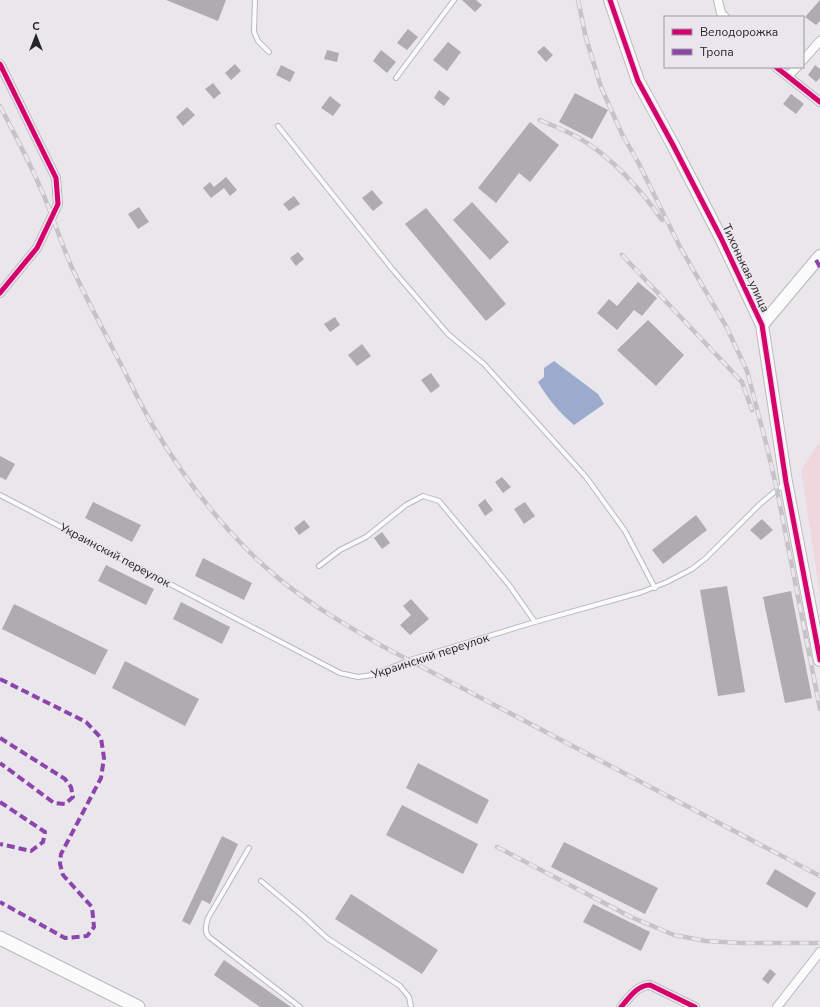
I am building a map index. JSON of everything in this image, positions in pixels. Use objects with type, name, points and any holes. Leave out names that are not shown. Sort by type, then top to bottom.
[{"type":"main road","points":[[0,938],[138,1007]]},
{"type":"street","name":"Тихонькая улица","points":[[610,0],[638,81],[673,144],[721,238],[762,325],[786,482],[820,660]]},
{"type":"street","points":[[718,0],[721,13],[724,16]]},
{"type":"street","points":[[804,59],[820,41]]},
{"type":"street","points":[[0,64],[56,178],[58,204],[37,248],[0,293]]},
{"type":"street","points":[[777,68],[820,102]]},
{"type":"street","points":[[788,76],[796,68]]},
{"type":"street","points":[[762,325],[820,256]]},
{"type":"street","points":[[777,1007],[820,952]]},
{"type":"street","points":[[622,1007],[637,990],[645,985],[650,985],[695,1007]]},
{"type":"lane","points":[[254,0],[254,32],[258,41],[269,52]]},
{"type":"lane","points":[[396,78],[454,0]]},
{"type":"lane","points":[[278,126],[393,270],[448,334],[484,364],[586,476],[625,531],[655,588]]},
{"type":"lane","name":"Украинский переулок","points":[[0,495],[340,673],[358,677],[373,675],[410,660],[534,622],[655,588],[679,577],[706,558],[760,504],[786,482]]},
{"type":"lane","points":[[319,566],[340,550],[366,537],[406,505],[423,496],[439,501],[509,585],[534,622]]},
{"type":"lane","points":[[248,848],[208,918],[205,928],[209,937],[300,1007]]},
{"type":"lane","points":[[261,881],[304,916],[327,938],[400,986],[409,997],[412,1007]]},
{"type":"shaded area","points":[[820,443],[820,595],[801,470]]},
{"type":"water","points":[[554,361],[598,394],[604,404],[574,425],[554,405],[538,382],[544,377],[544,368]]},
{"type":"building","points":[[166,0],[226,0],[218,21]]},
{"type":"building","points":[[462,0],[476,0],[482,5],[475,12]]},
{"type":"building","points":[[820,0],[820,21],[816,25],[805,17]]},
{"type":"building","points":[[408,29],[418,37],[407,50],[397,43]]},
{"type":"building","points":[[448,42],[461,52],[447,71],[433,60]]},
{"type":"building","points":[[544,46],[553,55],[546,62],[537,52]]},
{"type":"building","points":[[327,50],[339,53],[337,62],[324,59]]},
{"type":"building","points":[[381,50],[396,62],[387,73],[373,61]]},
{"type":"building","points":[[235,64],[241,71],[231,80],[225,73]]},
{"type":"building","points":[[281,65],[295,72],[290,82],[276,75]]},
{"type":"building","points":[[815,65],[820,69],[820,78],[816,82],[808,75]]},
{"type":"building","points":[[213,83],[221,93],[214,99],[205,89]]},
{"type":"building","points":[[439,90],[450,98],[444,106],[434,98]]},
{"type":"building","points":[[575,93],[608,110],[592,139],[559,122]]},
{"type":"building","points":[[791,94],[804,104],[796,114],[783,104]]},
{"type":"building","points":[[330,96],[341,105],[333,116],[321,108]]},
{"type":"building","points":[[187,107],[195,115],[183,126],[176,117]]},
{"type":"building","points":[[530,122],[559,145],[530,182],[519,173],[496,203],[478,188]]},
{"type":"building","points":[[226,177],[237,190],[230,196],[224,188],[211,198],[203,188],[210,182],[214,187]]},
{"type":"building","points":[[372,190],[383,203],[373,211],[362,198]]},
{"type":"building","points":[[294,196],[300,204],[289,211],[283,204]]},
{"type":"building","points":[[472,202],[509,242],[490,260],[453,220]]},
{"type":"building","points":[[139,207],[149,222],[138,229],[128,214]]},
{"type":"building","points":[[426,208],[506,304],[486,321],[405,224]]},
{"type":"building","points":[[298,252],[304,259],[296,266],[290,258]]},
{"type":"building","points":[[638,282],[657,298],[642,316],[634,310],[617,330],[597,313],[609,299],[617,306]]},
{"type":"building","points":[[335,317],[340,325],[330,332],[324,324]]},
{"type":"building","points":[[648,320],[684,355],[656,386],[617,350]]},
{"type":"building","points":[[362,344],[371,356],[357,366],[348,355]]},
{"type":"building","points":[[431,373],[440,386],[431,393],[421,380]]},
{"type":"building","points":[[0,456],[15,464],[6,480],[0,477]]},
{"type":"building","points":[[502,477],[511,487],[503,493],[495,482]]},
{"type":"building","points":[[485,499],[493,510],[485,516],[478,505]]},
{"type":"building","points":[[93,502],[141,525],[132,542],[85,518]]},
{"type":"building","points":[[525,502],[535,516],[524,524],[514,509]]},
{"type":"building","points":[[696,515],[707,530],[663,564],[652,550]]},
{"type":"building","points":[[762,519],[773,530],[761,540],[750,530]]},
{"type":"building","points":[[304,520],[310,527],[299,535],[294,528]]},
{"type":"building","points":[[382,532],[390,543],[382,549],[374,538]]},
{"type":"building","points":[[203,558],[252,583],[244,600],[195,576]]},
{"type":"building","points":[[106,565],[154,589],[146,605],[98,581]]},
{"type":"building","points":[[727,586],[745,692],[718,696],[700,590]]},
{"type":"building","points":[[791,591],[812,698],[785,703],[763,597]]},
{"type":"building","points":[[411,599],[429,619],[410,635],[400,625],[411,615],[403,606]]},
{"type":"building","points":[[181,602],[230,627],[222,644],[173,619]]},
{"type":"building","points":[[14,604],[108,650],[95,675],[2,629]]},
{"type":"building","points":[[125,661],[199,699],[185,726],[112,688]]},
{"type":"building","points":[[418,763],[489,800],[477,824],[406,788]]},
{"type":"building","points":[[402,805],[478,844],[463,874],[386,835]]},
{"type":"building","points":[[222,836],[238,844],[210,904],[202,900],[190,925],[182,921]]},
{"type":"building","points":[[564,842],[658,888],[645,914],[551,867]]},
{"type":"building","points":[[775,869],[816,893],[807,908],[766,884]]},
{"type":"building","points":[[351,894],[438,950],[422,974],[335,919]]},
{"type":"building","points":[[593,904],[650,932],[641,951],[583,922]]},
{"type":"building","points":[[224,960],[291,1007],[260,1007],[214,975]]},
{"type":"building","points":[[770,969],[776,974],[768,984],[762,979]]},
{"type":"railway","points":[[578,0],[586,38],[601,87],[622,134],[638,162],[680,247],[727,328],[747,371],[777,490],[820,709]]},
{"type":"railway","points":[[0,106],[36,177],[80,285],[153,426],[189,482],[231,533],[263,565],[306,599],[384,647],[820,876]]},
{"type":"railway","points":[[540,120],[574,135],[603,154],[645,197],[662,220]]},
{"type":"railway","points":[[622,255],[742,382],[752,410]]},
{"type":"railway","points":[[497,847],[631,917],[674,935],[706,941],[741,943],[820,943]]},
{"type":"marked path","points":[[816,260],[820,267]]},
{"type":"marked path","points":[[0,679],[86,722],[101,738],[104,758],[101,778],[61,854],[60,864],[63,875],[92,907],[94,927],[87,936],[65,938],[0,902]]},
{"type":"marked path","points":[[0,738],[65,779],[71,787],[73,797],[65,804],[54,803],[0,763]]},
{"type":"marked path","points":[[0,802],[45,832],[43,842],[31,851],[0,844]]},
{"type":"cycle path","points":[[610,0],[638,81],[721,238],[762,325],[786,482],[820,660]]},
{"type":"cycle path","points":[[0,64],[56,178],[58,204],[37,248],[0,293]]},
{"type":"cycle path","points":[[777,68],[820,102]]},
{"type":"cycle path","points":[[621,1007],[637,990],[641,987],[650,985],[695,1007]]}]
